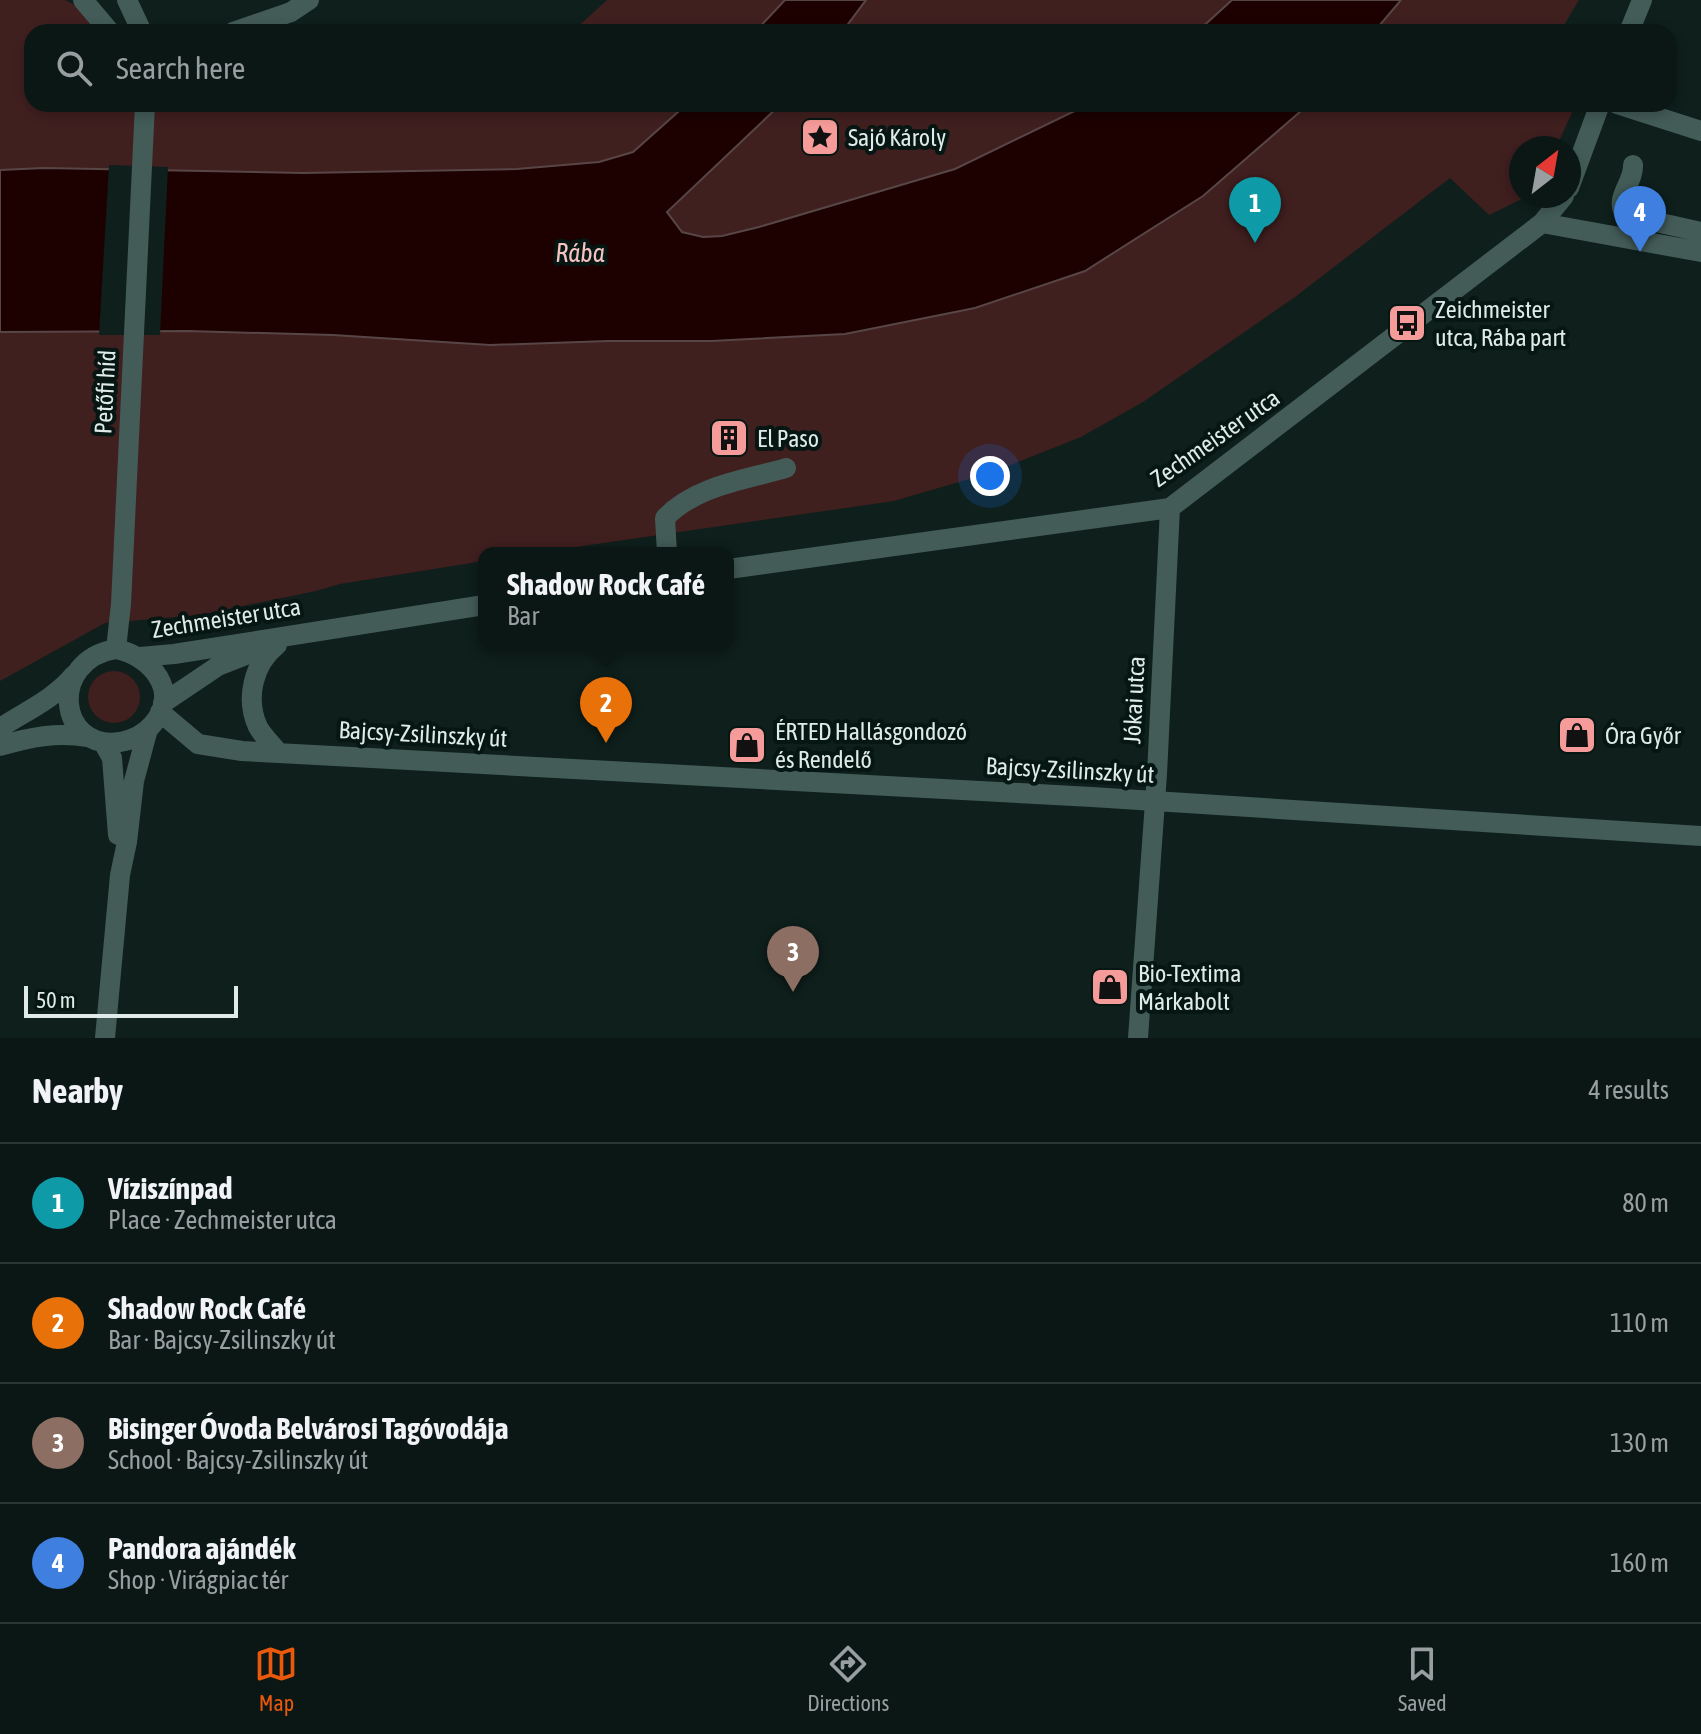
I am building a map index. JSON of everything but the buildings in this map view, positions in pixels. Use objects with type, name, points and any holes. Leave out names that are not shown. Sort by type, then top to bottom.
[{"type":"street","points":[[83,0],[103,24]]},
{"type":"street","points":[[127,0],[138,24]]},
{"type":"street","points":[[256,24],[291,12],[309,0]]},
{"type":"street","points":[[1632,24],[1642,0]]},
{"type":"street","name":"Petőfi híd","points":[[116,649],[121,604],[144,112]]},
{"type":"street","points":[[1581,155],[1597,112]]},
{"type":"street","points":[[1642,112],[1701,131]]},
{"type":"street","points":[[1633,165],[1620,205],[1625,215],[1701,232]]},
{"type":"street","name":"Zechmeister utca","points":[[734,568],[1170,508],[1542,223],[1554,208]]},
{"type":"street","points":[[1542,223],[1701,252]]},
{"type":"street","points":[[667,547],[665,518],[677,505],[700,493],[786,468]]},
{"type":"street","name":"Jókai utca","points":[[1138,1038],[1155,801],[1170,508]]},
{"type":"street","name":"Zechmeister utca","points":[[140,657],[478,606]]},
{"type":"street","name":"Zechmeister utca","points":[[162,708],[218,666],[286,639],[319,630]]},
{"type":"street","points":[[279,753],[259,729],[252,691],[265,654],[286,639]]},
{"type":"street","points":[[0,728],[63,688],[93,656],[116,649],[140,657],[154,668],[160,680],[162,708],[148,729],[134,781],[120,875],[105,1038]]},
{"type":"street","points":[[74,675],[68,702],[78,728],[112,758],[120,875]]},
{"type":"street","name":"Bajcsy-Zsilinszky út","points":[[162,708],[198,744],[226,750],[1155,801],[1701,836]]},
{"type":"street","points":[[0,746],[42,735],[65,733],[95,740],[126,741],[148,729]]},
{"type":"shaded area","points":[[0,0],[65,0],[114,24],[24,24],[24,112],[678,112],[633,152],[599,162],[517,169],[303,173],[44,168],[0,170]]},
{"type":"shaded area","points":[[607,0],[785,0],[762,24],[581,24]]},
{"type":"shaded area","points":[[866,0],[1232,0],[1206,24],[848,24]]},
{"type":"shaded area","points":[[1401,0],[1579,0],[1565,24],[1381,24]]},
{"type":"shaded area","points":[[773,112],[1073,112],[955,169],[759,227],[703,237],[682,232],[667,213]]},
{"type":"shaded area","points":[[1300,112],[1572,112],[1561,136],[1509,136],[1509,205],[1489,215],[1450,178],[1295,297],[1143,402],[1081,437],[990,473],[894,501],[576,547],[478,547],[478,562],[340,584],[199,615],[105,623],[0,681],[0,332],[188,331],[712,341],[1085,271],[1203,196]]},
{"type":"shaded area","points":[[114,671],[132,679],[140,697],[132,715],[114,723],[96,715],[88,697],[96,679]]},
{"type":"water","points":[[785,0],[866,0],[848,24],[762,24]]},
{"type":"water","points":[[1232,0],[1401,0],[1381,24],[1206,24]]},
{"type":"water","name":"Rába","points":[[678,112],[773,112],[667,212],[682,232],[703,237],[722,236],[955,169],[1073,112],[1300,112],[1203,196],[1085,271],[975,308],[845,334],[712,341],[490,345],[333,335],[188,331],[0,332],[0,170],[44,168],[303,173],[517,169],[599,162],[633,152]]},
{"type":"pier","points":[[109,165],[168,167],[160,335],[99,335]]},
{"type":"place","name":"Sajó Károly","points":[[820,137]]},
{"type":"place","name":"Víziszínpad","points":[[1255,243]]},
{"type":"place","name":"Pandora ajándék","points":[[1640,252]]},
{"type":"place","name":"Zeichmeister utca, Rába part","points":[[1407,323]]},
{"type":"place","name":"El Paso","points":[[729,438]]},
{"type":"place","name":"Óra Győr","points":[[1577,735]]},
{"type":"place","name":"Shadow Rock Café","points":[[606,743]]},
{"type":"place","name":"ÉRTED Hallásgondozó és Rendelő","points":[[747,745]]},
{"type":"place","name":"Bio-Textima Márkabolt","points":[[1110,987]]},
{"type":"place","name":"Bisinger Óvoda Belvárosi Tagóvodája","points":[[793,992]]}]
